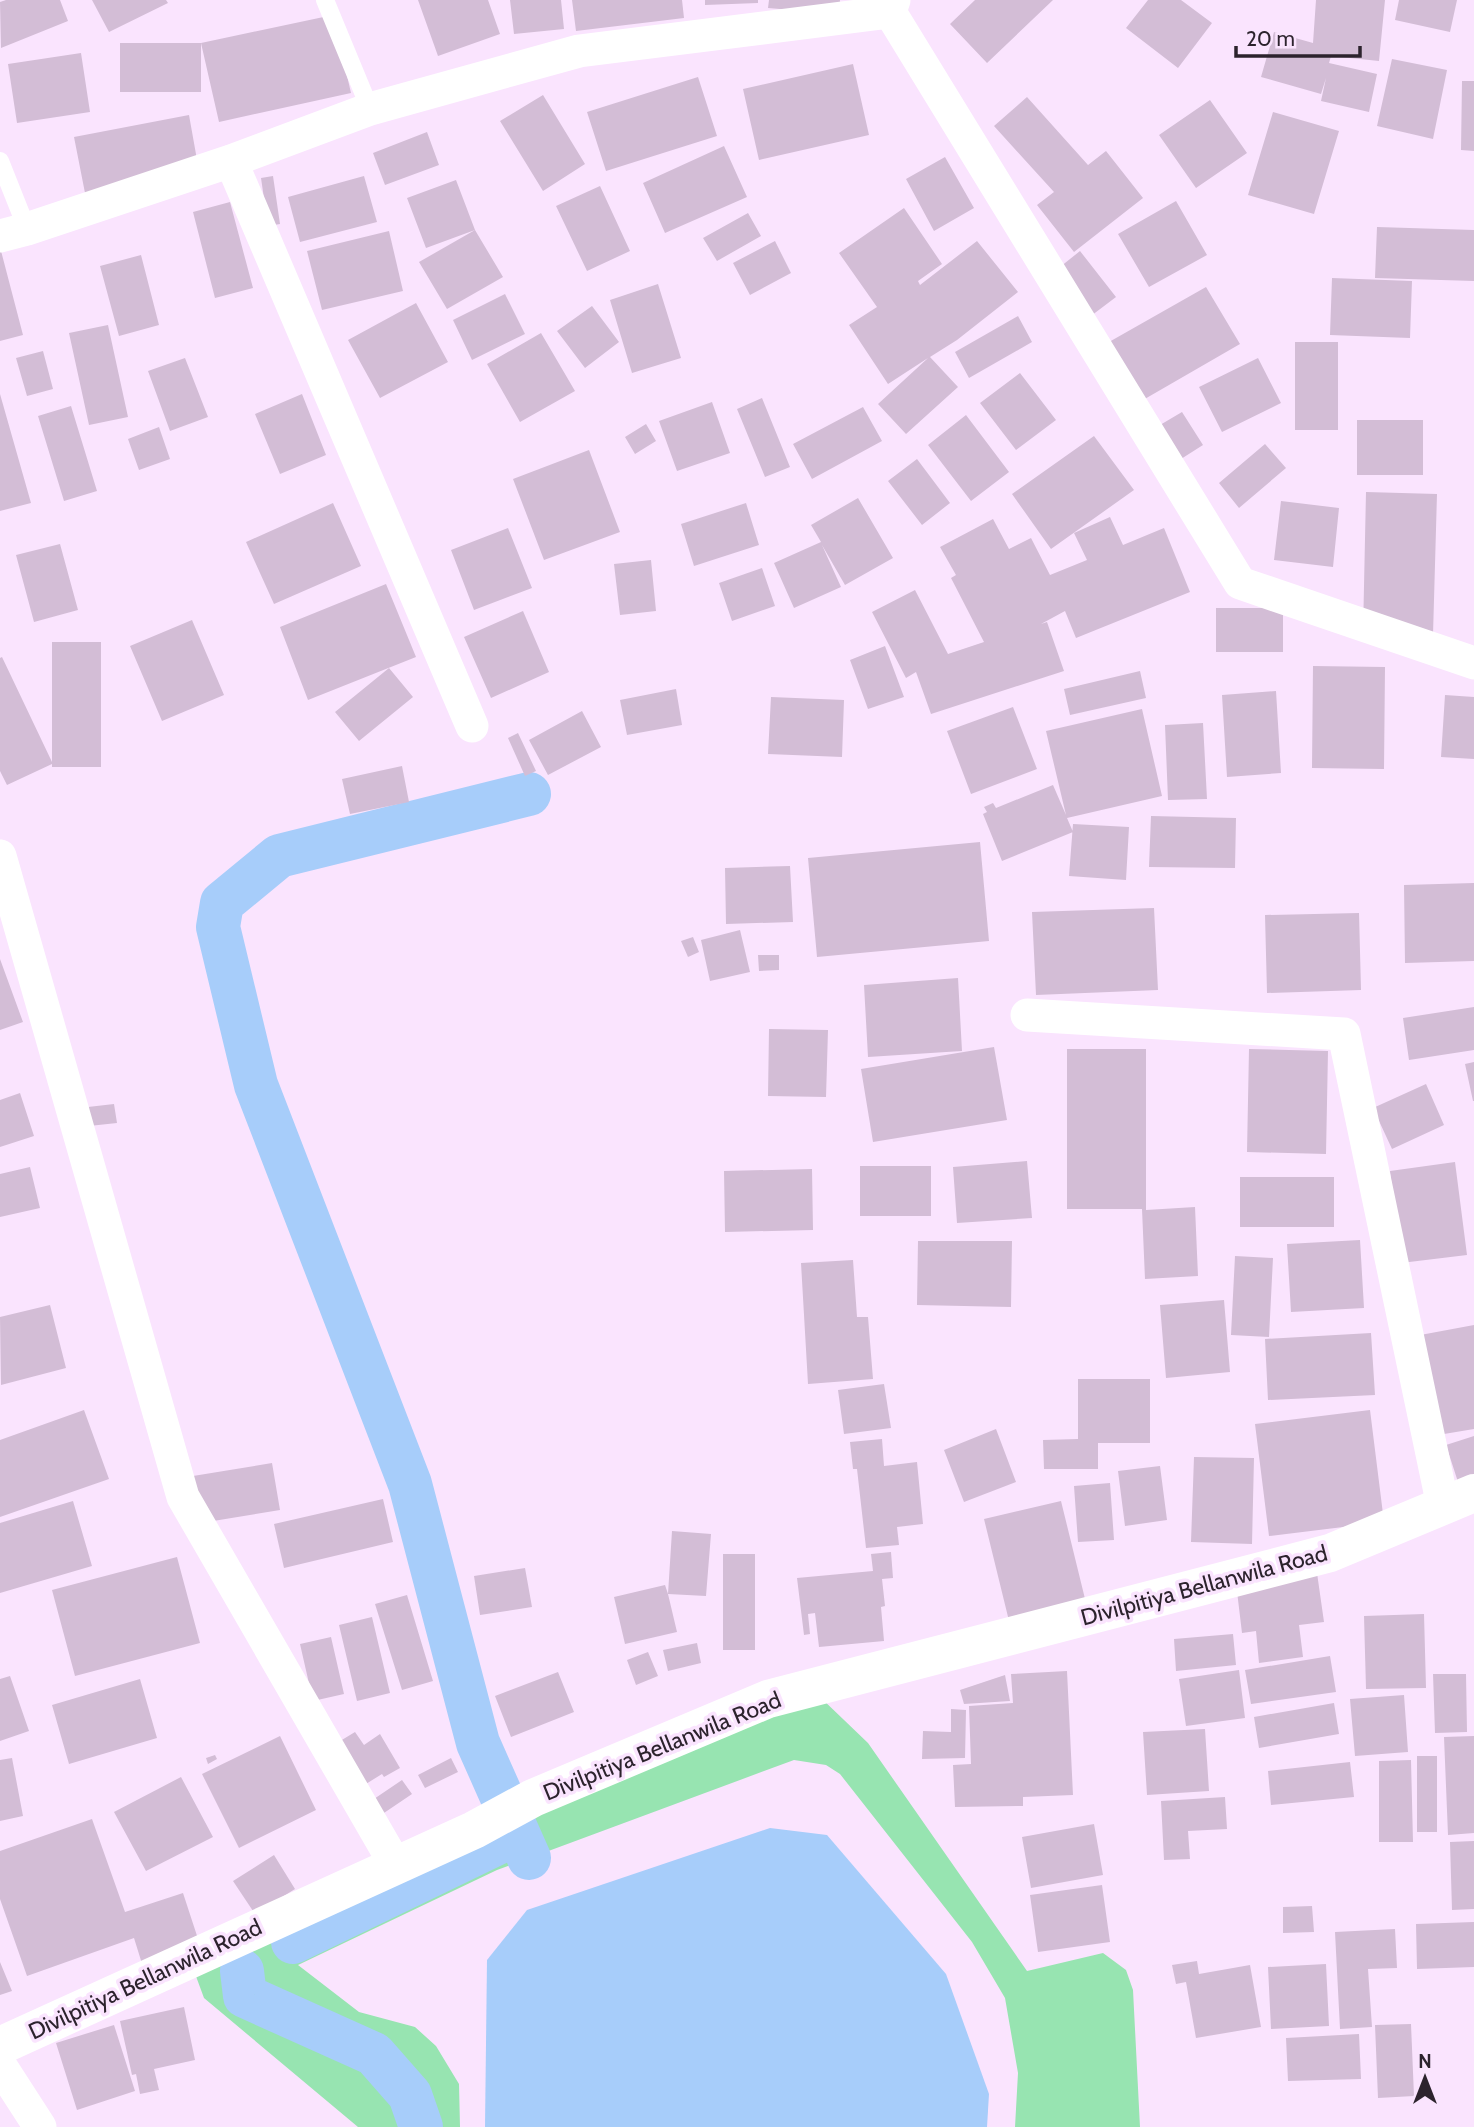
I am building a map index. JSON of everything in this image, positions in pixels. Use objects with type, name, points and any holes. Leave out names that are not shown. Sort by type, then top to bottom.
[{"type":"street","points":[[14,233],[231,162],[370,109],[579,51],[892,6],[1240,583],[1474,663]]},
{"type":"street","points":[[231,162],[472,726]]},
{"type":"street","points":[[0,856],[183,1497],[396,1864]]},
{"type":"street","points":[[1027,1015],[1344,1034],[1458,1499]]},
{"type":"street","name":"Divilpitiya Bellanwila Road","points":[[0,2046],[474,1830],[533,1798],[768,1699],[1330,1553],[1458,1499]]},
{"type":"street","points":[[0,2065],[40,2127]]},
{"type":"lane","points":[[326,0],[370,109]]},
{"type":"lane","points":[[0,161],[14,233]]},
{"type":"green space","points":[[819,1696],[868,1743],[1027,1971],[1103,1953],[1126,1970],[1133,1990],[1140,2127],[1015,2127],[1018,2073],[1005,1998],[972,1942],[840,1774],[826,1765],[794,1760],[497,1870],[298,1965],[359,2012],[415,2027],[436,2046],[459,2084],[460,2127],[358,2127],[204,1998],[190,1960]]},
{"type":"water","points":[[770,1828],[827,1835],[946,1974],[989,2094],[987,2127],[485,2127],[487,1960],[527,1910]]},
{"type":"building","points":[[60,0],[68,21],[1,48],[0,2]]},
{"type":"building","points":[[92,0],[166,0],[168,3],[109,32]]},
{"type":"building","points":[[418,0],[488,0],[500,34],[438,56]]},
{"type":"building","points":[[510,0],[561,0],[564,29],[514,34]]},
{"type":"building","points":[[572,0],[682,0],[684,18],[576,31]]},
{"type":"building","points":[[705,0],[758,0],[758,3],[705,5]]},
{"type":"building","points":[[769,0],[840,0],[839,14],[768,8]]},
{"type":"building","points":[[975,0],[1053,0],[987,63],[950,24]]},
{"type":"building","points":[[1148,0],[1181,0],[1212,23],[1178,68],[1126,28]]},
{"type":"building","points":[[1316,0],[1385,0],[1379,61],[1331,56],[1329,63],[1377,74],[1369,112],[1321,101],[1326,78],[1321,94],[1261,77],[1274,32],[1313,43]]},
{"type":"building","points":[[1399,0],[1457,0],[1450,32],[1395,20]]},
{"type":"building","points":[[333,15],[351,93],[219,122],[201,43]]},
{"type":"building","points":[[120,43],[201,43],[201,92],[120,92]]},
{"type":"building","points":[[81,53],[90,112],[17,123],[8,64]]},
{"type":"building","points":[[1392,59],[1447,70],[1433,139],[1377,126]]},
{"type":"building","points":[[853,64],[869,135],[759,160],[743,89]]},
{"type":"building","points":[[698,77],[717,136],[606,171],[587,112]]},
{"type":"building","points":[[1462,81],[1474,81],[1474,151],[1461,150]]},
{"type":"building","points":[[543,95],[585,164],[543,191],[500,121]]},
{"type":"building","points":[[1027,97],[1088,165],[1106,151],[1143,198],[1074,252],[1037,205],[1054,192],[994,126]]},
{"type":"building","points":[[1210,100],[1247,153],[1196,188],[1159,135]]},
{"type":"building","points":[[1273,112],[1339,131],[1314,214],[1248,195]]},
{"type":"building","points":[[189,115],[199,171],[85,193],[74,137]]},
{"type":"building","points":[[427,132],[439,165],[385,185],[373,153]]},
{"type":"building","points":[[724,146],[747,197],[665,233],[643,183]]},
{"type":"building","points":[[945,157],[974,208],[934,231],[906,179]]},
{"type":"building","points":[[273,176],[280,224],[268,226],[261,178]]},
{"type":"building","points":[[364,176],[377,222],[300,242],[288,197]]},
{"type":"building","points":[[456,180],[475,230],[426,248],[407,198]]},
{"type":"building","points":[[600,186],[630,251],[587,271],[556,206]]},
{"type":"building","points":[[1176,201],[1207,255],[1149,287],[1118,234]]},
{"type":"building","points":[[230,202],[253,288],[215,298],[193,212]]},
{"type":"building","points":[[904,208],[942,264],[918,281],[920,285],[977,241],[1018,292],[957,340],[930,357],[958,387],[906,434],[878,404],[928,358],[888,384],[849,325],[877,307],[839,253]]},
{"type":"building","points":[[748,213],[761,236],[717,261],[703,238]]},
{"type":"building","points":[[1377,227],[1474,230],[1474,281],[1375,278]]},
{"type":"building","points":[[475,230],[503,277],[447,309],[419,262]]},
{"type":"building","points":[[389,231],[403,291],[322,310],[307,251]]},
{"type":"building","points":[[775,241],[791,273],[750,295],[733,263]]},
{"type":"building","points":[[0,247],[23,335],[0,341]]},
{"type":"building","points":[[1080,251],[1116,297],[1075,328],[1040,283]]},
{"type":"building","points":[[141,255],[159,325],[119,336],[100,266]]},
{"type":"building","points":[[1332,278],[1412,281],[1410,338],[1330,335]]},
{"type":"building","points":[[658,284],[681,358],[632,373],[610,300]]},
{"type":"building","points":[[1206,287],[1240,344],[1143,400],[1109,342]]},
{"type":"building","points":[[505,294],[525,334],[472,360],[453,320]]},
{"type":"building","points":[[416,303],[448,362],[380,398],[348,340]]},
{"type":"building","points":[[592,306],[619,342],[585,368],[557,331]]},
{"type":"building","points":[[1018,316],[1032,342],[969,378],[955,352]]},
{"type":"building","points":[[108,325],[128,417],[89,425],[69,333]]},
{"type":"building","points":[[541,333],[575,391],[520,422],[487,364]]},
{"type":"building","points":[[1295,342],[1338,342],[1338,430],[1295,430]]},
{"type":"building","points":[[43,351],[53,389],[27,396],[16,358]]},
{"type":"building","points":[[185,358],[208,417],[170,431],[148,371]]},
{"type":"building","points":[[1258,358],[1281,403],[1222,432],[1199,387]]},
{"type":"building","points":[[1020,373],[1056,420],[1016,450],[980,403]]},
{"type":"building","points":[[0,394],[31,503],[0,511]]},
{"type":"building","points":[[302,394],[326,455],[280,474],[255,414]]},
{"type":"building","points":[[762,398],[790,467],[765,477],[737,409]]},
{"type":"building","points":[[712,402],[730,453],[677,471],[659,421]]},
{"type":"building","points":[[71,406],[97,491],[64,501],[38,416]]},
{"type":"building","points":[[863,407],[882,441],[812,479],[793,444]]},
{"type":"building","points":[[1182,412],[1203,445],[1181,459],[1160,425]]},
{"type":"building","points":[[966,415],[1009,472],[971,501],[928,445]]},
{"type":"building","points":[[1357,420],[1423,420],[1423,475],[1357,475]]},
{"type":"building","points":[[646,424],[656,441],[635,454],[625,437]]},
{"type":"building","points":[[159,427],[170,459],[139,470],[128,439]]},
{"type":"building","points":[[1094,436],[1134,490],[1051,549],[1012,494]]},
{"type":"building","points":[[1265,444],[1286,468],[1239,508],[1219,483]]},
{"type":"building","points":[[589,450],[620,532],[544,560],[513,479]]},
{"type":"building","points":[[917,459],[950,503],[922,525],[888,481]]},
{"type":"building","points":[[1366,492],[1437,494],[1433,635],[1363,633]]},
{"type":"building","points":[[858,498],[893,558],[845,585],[822,545],[841,587],[794,608],[774,563],[821,542],[811,525]]},
{"type":"building","points":[[1281,501],[1339,508],[1333,567],[1274,560]]},
{"type":"building","points":[[333,503],[361,566],[274,604],[246,542]]},
{"type":"building","points":[[746,503],[759,545],[694,566],[681,524]]},
{"type":"building","points":[[1110,517],[1123,545],[1164,528],[1190,592],[1076,638],[1065,611],[1041,624],[1047,622],[1064,671],[931,714],[916,672],[906,678],[872,612],[915,590],[948,654],[984,642],[951,578],[956,575],[940,547],[993,519],[1009,549],[1031,538],[1050,575],[1087,560],[1074,533]]},
{"type":"building","points":[[508,528],[532,588],[474,610],[451,550]]},
{"type":"building","points":[[60,544],[78,610],[34,622],[16,555]]},
{"type":"building","points":[[651,560],[656,611],[620,615],[614,564]]},
{"type":"building","points":[[762,568],[775,606],[732,621],[719,583]]},
{"type":"building","points":[[386,584],[416,657],[308,700],[280,627]]},
{"type":"building","points":[[1216,608],[1283,608],[1283,652],[1216,652]]},
{"type":"building","points":[[523,611],[549,672],[491,698],[464,637]]},
{"type":"building","points":[[192,620],[224,695],[162,721],[130,646]]},
{"type":"building","points":[[52,642],[101,642],[101,767],[52,767],[52,764],[7,785],[0,771],[0,658],[2,657],[52,762]]},
{"type":"building","points":[[885,646],[904,697],[868,709],[850,660]]},
{"type":"building","points":[[1313,666],[1385,667],[1384,769],[1312,768]]},
{"type":"building","points":[[389,668],[413,697],[359,741],[335,712]]},
{"type":"building","points":[[1140,671],[1146,698],[1070,715],[1064,689]]},
{"type":"building","points":[[676,689],[682,725],[627,735],[620,700]]},
{"type":"building","points":[[1276,691],[1281,773],[1227,777],[1222,695]]},
{"type":"building","points":[[1445,695],[1474,697],[1474,759],[1441,757]]},
{"type":"building","points":[[771,697],[844,700],[842,757],[768,754]]},
{"type":"building","points":[[1013,707],[1037,769],[971,794],[947,731]]},
{"type":"building","points":[[1142,709],[1162,796],[1067,818],[1073,832],[1002,861],[983,814],[987,812],[984,807],[993,803],[996,808],[1053,785],[1066,815],[1046,731]]},
{"type":"building","points":[[582,711],[601,747],[548,775],[529,740]]},
{"type":"building","points":[[1203,723],[1207,799],[1168,800],[1165,725]]},
{"type":"building","points":[[518,733],[536,771],[525,776],[508,738]]},
{"type":"building","points":[[402,766],[409,802],[350,814],[342,779]]},
{"type":"building","points":[[1151,816],[1236,818],[1235,868],[1149,867]]},
{"type":"building","points":[[1073,824],[1129,827],[1126,880],[1069,876]]},
{"type":"building","points":[[980,842],[989,941],[817,957],[808,858]]},
{"type":"building","points":[[790,866],[793,922],[726,924],[725,868]]},
{"type":"building","points":[[1474,883],[1474,961],[1405,963],[1404,885]]},
{"type":"building","points":[[1154,908],[1158,990],[1036,995],[1032,912]]},
{"type":"building","points":[[1359,913],[1361,990],[1267,993],[1265,915]]},
{"type":"building","points":[[740,930],[750,972],[710,981],[701,940]]},
{"type":"building","points":[[693,937],[699,952],[688,957],[681,941]]},
{"type":"building","points":[[758,955],[779,955],[779,970],[759,971]]},
{"type":"building","points":[[0,959],[23,1022],[0,1030]]},
{"type":"building","points":[[958,978],[962,1051],[868,1057],[864,985]]},
{"type":"building","points":[[1474,1007],[1474,1050],[1409,1060],[1403,1018]]},
{"type":"building","points":[[769,1029],[828,1030],[826,1097],[768,1096]]},
{"type":"building","points":[[994,1047],[1007,1120],[873,1142],[861,1069]]},
{"type":"building","points":[[1067,1049],[1146,1049],[1146,1210],[1195,1207],[1198,1276],[1145,1279],[1142,1209],[1067,1209]]},
{"type":"building","points":[[1249,1049],[1328,1051],[1326,1154],[1247,1152]]},
{"type":"building","points":[[1474,1062],[1474,1101],[1473,1101],[1465,1064]]},
{"type":"building","points":[[1426,1084],[1444,1125],[1392,1149],[1373,1108]]},
{"type":"building","points":[[20,1093],[34,1136],[0,1147],[0,1100]]},
{"type":"building","points":[[114,1104],[117,1123],[89,1126],[88,1107]]},
{"type":"building","points":[[1027,1161],[1032,1218],[957,1223],[953,1167]]},
{"type":"building","points":[[1455,1162],[1467,1255],[1401,1263],[1390,1171]]},
{"type":"building","points":[[860,1166],[931,1166],[931,1216],[860,1216]]},
{"type":"building","points":[[30,1167],[40,1208],[0,1217],[0,1174]]},
{"type":"building","points":[[812,1169],[813,1230],[725,1232],[724,1171]]},
{"type":"building","points":[[1240,1177],[1334,1177],[1334,1227],[1240,1227]]},
{"type":"building","points":[[1360,1240],[1364,1308],[1291,1312],[1287,1244]]},
{"type":"building","points":[[918,1241],[1012,1241],[1011,1307],[917,1305]]},
{"type":"building","points":[[1235,1256],[1273,1258],[1269,1337],[1231,1335]]},
{"type":"building","points":[[853,1260],[857,1317],[868,1317],[873,1379],[808,1384],[801,1263]]},
{"type":"building","points":[[1224,1300],[1230,1372],[1166,1378],[1160,1305]]},
{"type":"building","points":[[50,1305],[66,1368],[1,1385],[0,1317]]},
{"type":"building","points":[[1474,1325],[1474,1429],[1438,1435],[1415,1336]]},
{"type":"building","points":[[1371,1333],[1375,1395],[1268,1400],[1265,1339]]},
{"type":"building","points":[[1078,1379],[1150,1379],[1150,1443],[1098,1443],[1098,1469],[1044,1469],[1043,1440],[1078,1439]]},
{"type":"building","points":[[884,1384],[891,1428],[844,1434],[838,1390]]},
{"type":"building","points":[[84,1410],[109,1479],[0,1517],[0,1440]]},
{"type":"building","points":[[1370,1410],[1384,1522],[1269,1536],[1255,1424]]},
{"type":"building","points":[[996,1429],[1016,1482],[964,1502],[944,1450]]},
{"type":"building","points":[[1474,1436],[1474,1477],[1458,1482],[1446,1445]]},
{"type":"building","points":[[882,1439],[884,1466],[917,1462],[923,1524],[897,1527],[899,1545],[866,1548],[857,1469],[853,1469],[850,1442]]},
{"type":"building","points":[[1194,1457],[1254,1458],[1252,1544],[1191,1542]]},
{"type":"building","points":[[272,1463],[280,1510],[201,1523],[193,1476]]},
{"type":"building","points":[[1160,1466],[1167,1520],[1125,1526],[1118,1471]]},
{"type":"building","points":[[1110,1483],[1114,1540],[1078,1542],[1074,1486]]},
{"type":"building","points":[[383,1499],[393,1542],[284,1568],[274,1524]]},
{"type":"building","points":[[73,1501],[92,1566],[0,1593],[0,1523]]},
{"type":"building","points":[[1061,1501],[1088,1611],[1011,1629],[984,1519]]},
{"type":"building","points":[[672,1531],[711,1534],[706,1596],[668,1594]]},
{"type":"building","points":[[891,1552],[893,1578],[882,1579],[885,1606],[881,1607],[884,1641],[819,1647],[815,1613],[808,1614],[810,1634],[804,1635],[797,1578],[873,1571],[871,1554]]},
{"type":"building","points":[[723,1554],[755,1554],[755,1650],[723,1650]]},
{"type":"building","points":[[177,1557],[200,1643],[75,1676],[52,1590]]},
{"type":"building","points":[[525,1568],[532,1607],[480,1615],[474,1576]]},
{"type":"building","points":[[1317,1573],[1324,1622],[1299,1625],[1303,1657],[1259,1663],[1256,1631],[1242,1633],[1236,1583]]},
{"type":"building","points":[[665,1585],[677,1632],[625,1644],[614,1597]]},
{"type":"building","points":[[407,1595],[433,1681],[402,1690],[375,1604]]},
{"type":"building","points":[[1424,1614],[1426,1688],[1366,1689],[1364,1616]]},
{"type":"building","points":[[372,1617],[390,1693],[357,1701],[339,1625]]},
{"type":"building","points":[[1233,1634],[1236,1665],[1176,1671],[1174,1639]]},
{"type":"building","points":[[331,1637],[344,1694],[313,1701],[300,1644]]},
{"type":"building","points":[[697,1643],[701,1663],[668,1671],[663,1650]]},
{"type":"building","points":[[648,1652],[658,1676],[636,1685],[627,1660]]},
{"type":"building","points":[[1330,1656],[1336,1692],[1251,1704],[1245,1670]]},
{"type":"building","points":[[1239,1670],[1245,1718],[1186,1726],[1179,1679]]},
{"type":"building","points":[[1067,1671],[1073,1795],[1023,1797],[1023,1806],[955,1807],[953,1765],[971,1764],[969,1706],[1013,1703],[1011,1674]]},
{"type":"building","points":[[558,1672],[574,1712],[511,1737],[495,1696]]},
{"type":"building","points":[[1433,1674],[1466,1674],[1467,1732],[1435,1733]]},
{"type":"building","points":[[1005,1675],[1010,1701],[964,1704],[960,1690]]},
{"type":"building","points":[[10,1676],[29,1731],[0,1741],[0,1679]]},
{"type":"building","points":[[140,1679],[157,1738],[69,1764],[52,1705]]},
{"type":"building","points":[[1404,1695],[1408,1752],[1355,1756],[1350,1699]]},
{"type":"building","points":[[1334,1703],[1339,1734],[1259,1748],[1254,1717]]},
{"type":"building","points":[[951,1709],[966,1710],[965,1758],[922,1759],[923,1731],[951,1732]]},
{"type":"building","points":[[1205,1729],[1209,1791],[1147,1795],[1143,1732]]},
{"type":"building","points":[[355,1732],[364,1745],[380,1734],[400,1768],[384,1777],[382,1774],[353,1792],[327,1749]]},
{"type":"building","points":[[280,1736],[316,1810],[239,1848],[202,1774]]},
{"type":"building","points":[[1474,1736],[1474,1833],[1448,1835],[1444,1737]]},
{"type":"building","points":[[215,1755],[217,1759],[208,1764],[206,1758]]},
{"type":"building","points":[[1417,1756],[1437,1756],[1437,1832],[1417,1832]]},
{"type":"building","points":[[12,1758],[23,1816],[0,1821],[0,1760]]},
{"type":"building","points":[[451,1758],[458,1772],[425,1788],[418,1775]]},
{"type":"building","points":[[1411,1760],[1413,1842],[1379,1842],[1379,1761]]},
{"type":"building","points":[[1350,1762],[1354,1797],[1271,1805],[1268,1771]]},
{"type":"building","points":[[181,1777],[213,1837],[146,1871],[114,1812]]},
{"type":"building","points":[[402,1780],[412,1794],[381,1815],[371,1801]]},
{"type":"building","points":[[1225,1797],[1227,1829],[1188,1831],[1190,1859],[1164,1860],[1161,1801]]},
{"type":"building","points":[[92,1819],[125,1912],[183,1893],[201,1948],[143,1967],[134,1938],[27,1976],[0,1899],[0,1851]]},
{"type":"building","points":[[1094,1824],[1103,1875],[1031,1888],[1022,1837]]},
{"type":"building","points":[[1474,1841],[1474,1909],[1452,1910],[1450,1842]]},
{"type":"building","points":[[274,1855],[295,1889],[255,1914],[233,1881]]},
{"type":"building","points":[[1102,1885],[1110,1942],[1038,1952],[1030,1895]]},
{"type":"building","points":[[1312,1906],[1314,1932],[1283,1933],[1283,1907]]},
{"type":"building","points":[[1474,1922],[1474,1967],[1417,1969],[1416,1924]]},
{"type":"building","points":[[1395,1929],[1397,1968],[1368,1969],[1372,2027],[1340,2029],[1335,1932]]},
{"type":"building","points":[[1197,1961],[1199,1974],[1250,1965],[1261,2027],[1196,2038],[1186,1982],[1176,1984],[1172,1965]]},
{"type":"building","points":[[0,1962],[12,1991],[0,1995]]},
{"type":"building","points":[[1326,1964],[1329,2026],[1271,2029],[1268,1967]]},
{"type":"building","points":[[184,2007],[195,2060],[154,2069],[159,2090],[140,2094],[136,2074],[132,2075],[120,2021]]},
{"type":"building","points":[[1411,2024],[1414,2096],[1378,2098],[1375,2025]]},
{"type":"building","points":[[114,2025],[135,2091],[77,2110],[56,2043]]},
{"type":"building","points":[[1359,2034],[1361,2079],[1288,2081],[1286,2038]]},
{"type":"waterway","points":[[529,794],[279,856],[222,903],[218,927],[256,1085],[410,1484],[478,1743],[529,1858]]},
{"type":"waterway","points":[[293,1942],[518,1833]]},
{"type":"waterway","points":[[242,1971],[245,1996],[374,2054],[410,2095],[421,2127]]}]
